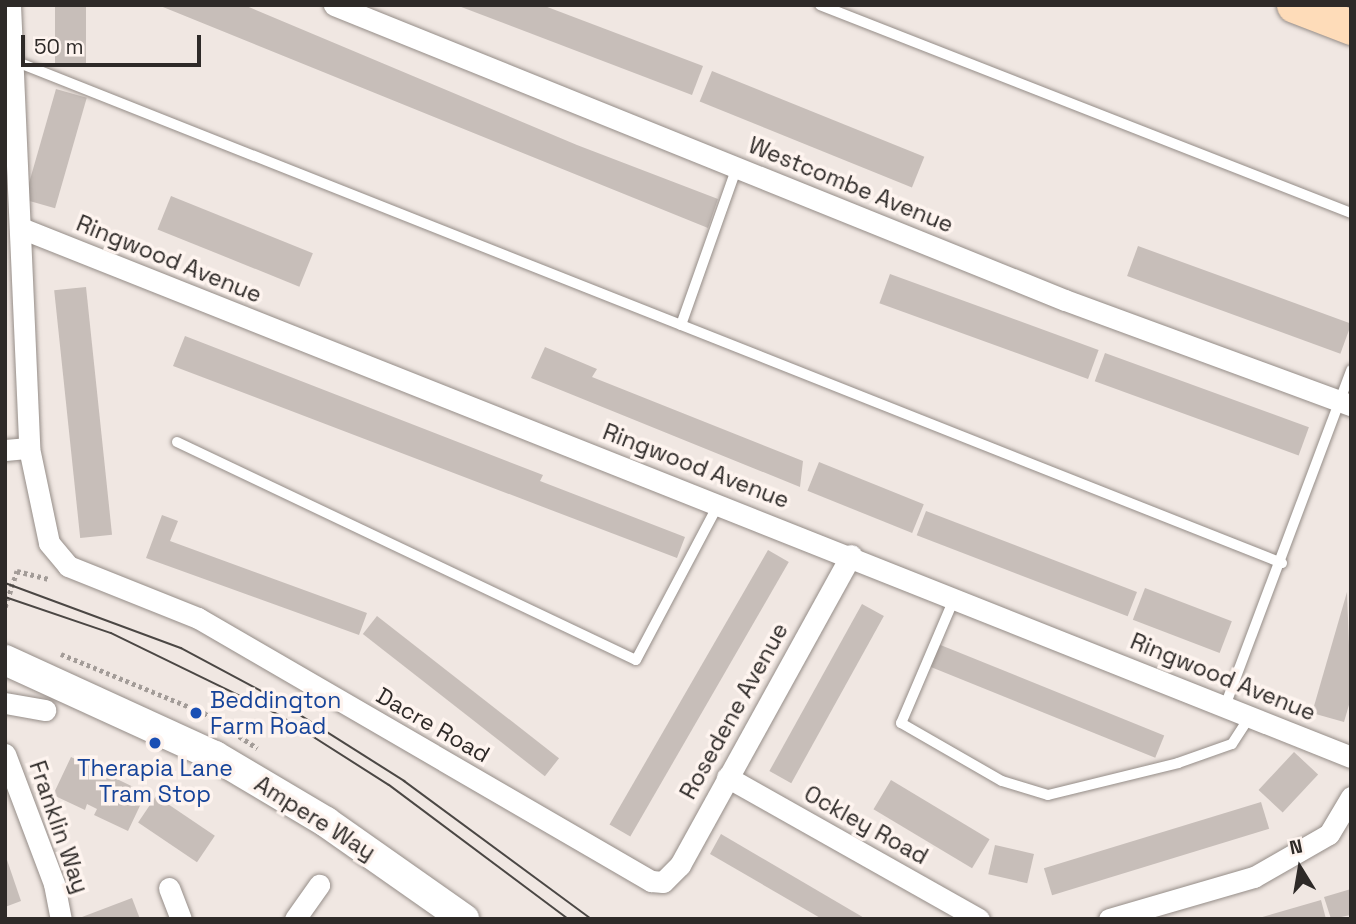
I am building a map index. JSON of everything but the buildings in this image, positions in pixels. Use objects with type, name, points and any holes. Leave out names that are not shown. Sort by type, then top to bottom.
[{"type":"main road","points":[[1294,5],[1351,27]]},
{"type":"street","points":[[10,5],[10,60],[22,228],[29,448],[49,543],[68,566]]},
{"type":"street","name":"Westcombe Avenue","points":[[334,5],[1065,300],[1345,403]]},
{"type":"street","name":"Ringwood Avenue","points":[[22,228],[851,555],[954,599],[1351,757]]},
{"type":"street","points":[[5,450],[29,448]]},
{"type":"street","name":"Rosedene Avenue","points":[[656,882],[673,876],[851,555]]},
{"type":"street","name":"Dacre Road","points":[[68,566],[198,618],[656,882]]},
{"type":"street","name":"Ampere Way","points":[[5,660],[215,756],[326,822],[464,919]]},
{"type":"street","points":[[5,703],[45,710]]},
{"type":"street","name":"Franklin Way","points":[[5,754],[54,884],[61,919]]},
{"type":"street","name":"Ockley Road","points":[[727,777],[979,919]]},
{"type":"street","points":[[1109,919],[1254,877],[1329,834],[1351,797]]},
{"type":"street","points":[[295,919],[319,885]]},
{"type":"street","points":[[169,888],[181,919]]},
{"type":"lane","points":[[820,5],[1351,213]]},
{"type":"lane","points":[[10,60],[1282,563]]},
{"type":"lane","points":[[681,325],[737,167]]},
{"type":"lane","points":[[1225,706],[1345,403],[1351,370]]},
{"type":"lane","points":[[177,442],[636,660],[719,503]]},
{"type":"lane","points":[[954,599],[901,723],[1002,781],[1048,795],[1178,764],[1232,744],[1250,716]]},
{"type":"path","points":[[5,607],[17,570],[52,579],[68,566]]},
{"type":"path","points":[[47,649],[155,690],[244,736]]},
{"type":"tram line","points":[[5,583],[181,648],[265,693],[404,781],[591,919]]},
{"type":"tram line","points":[[5,597],[111,633],[279,715],[389,785],[568,919]]},
{"type":"place","name":"Beddington Farm Road","points":[[196,713]]},
{"type":"place","name":"Therapia Lane Tram Stop","points":[[155,743]]}]
